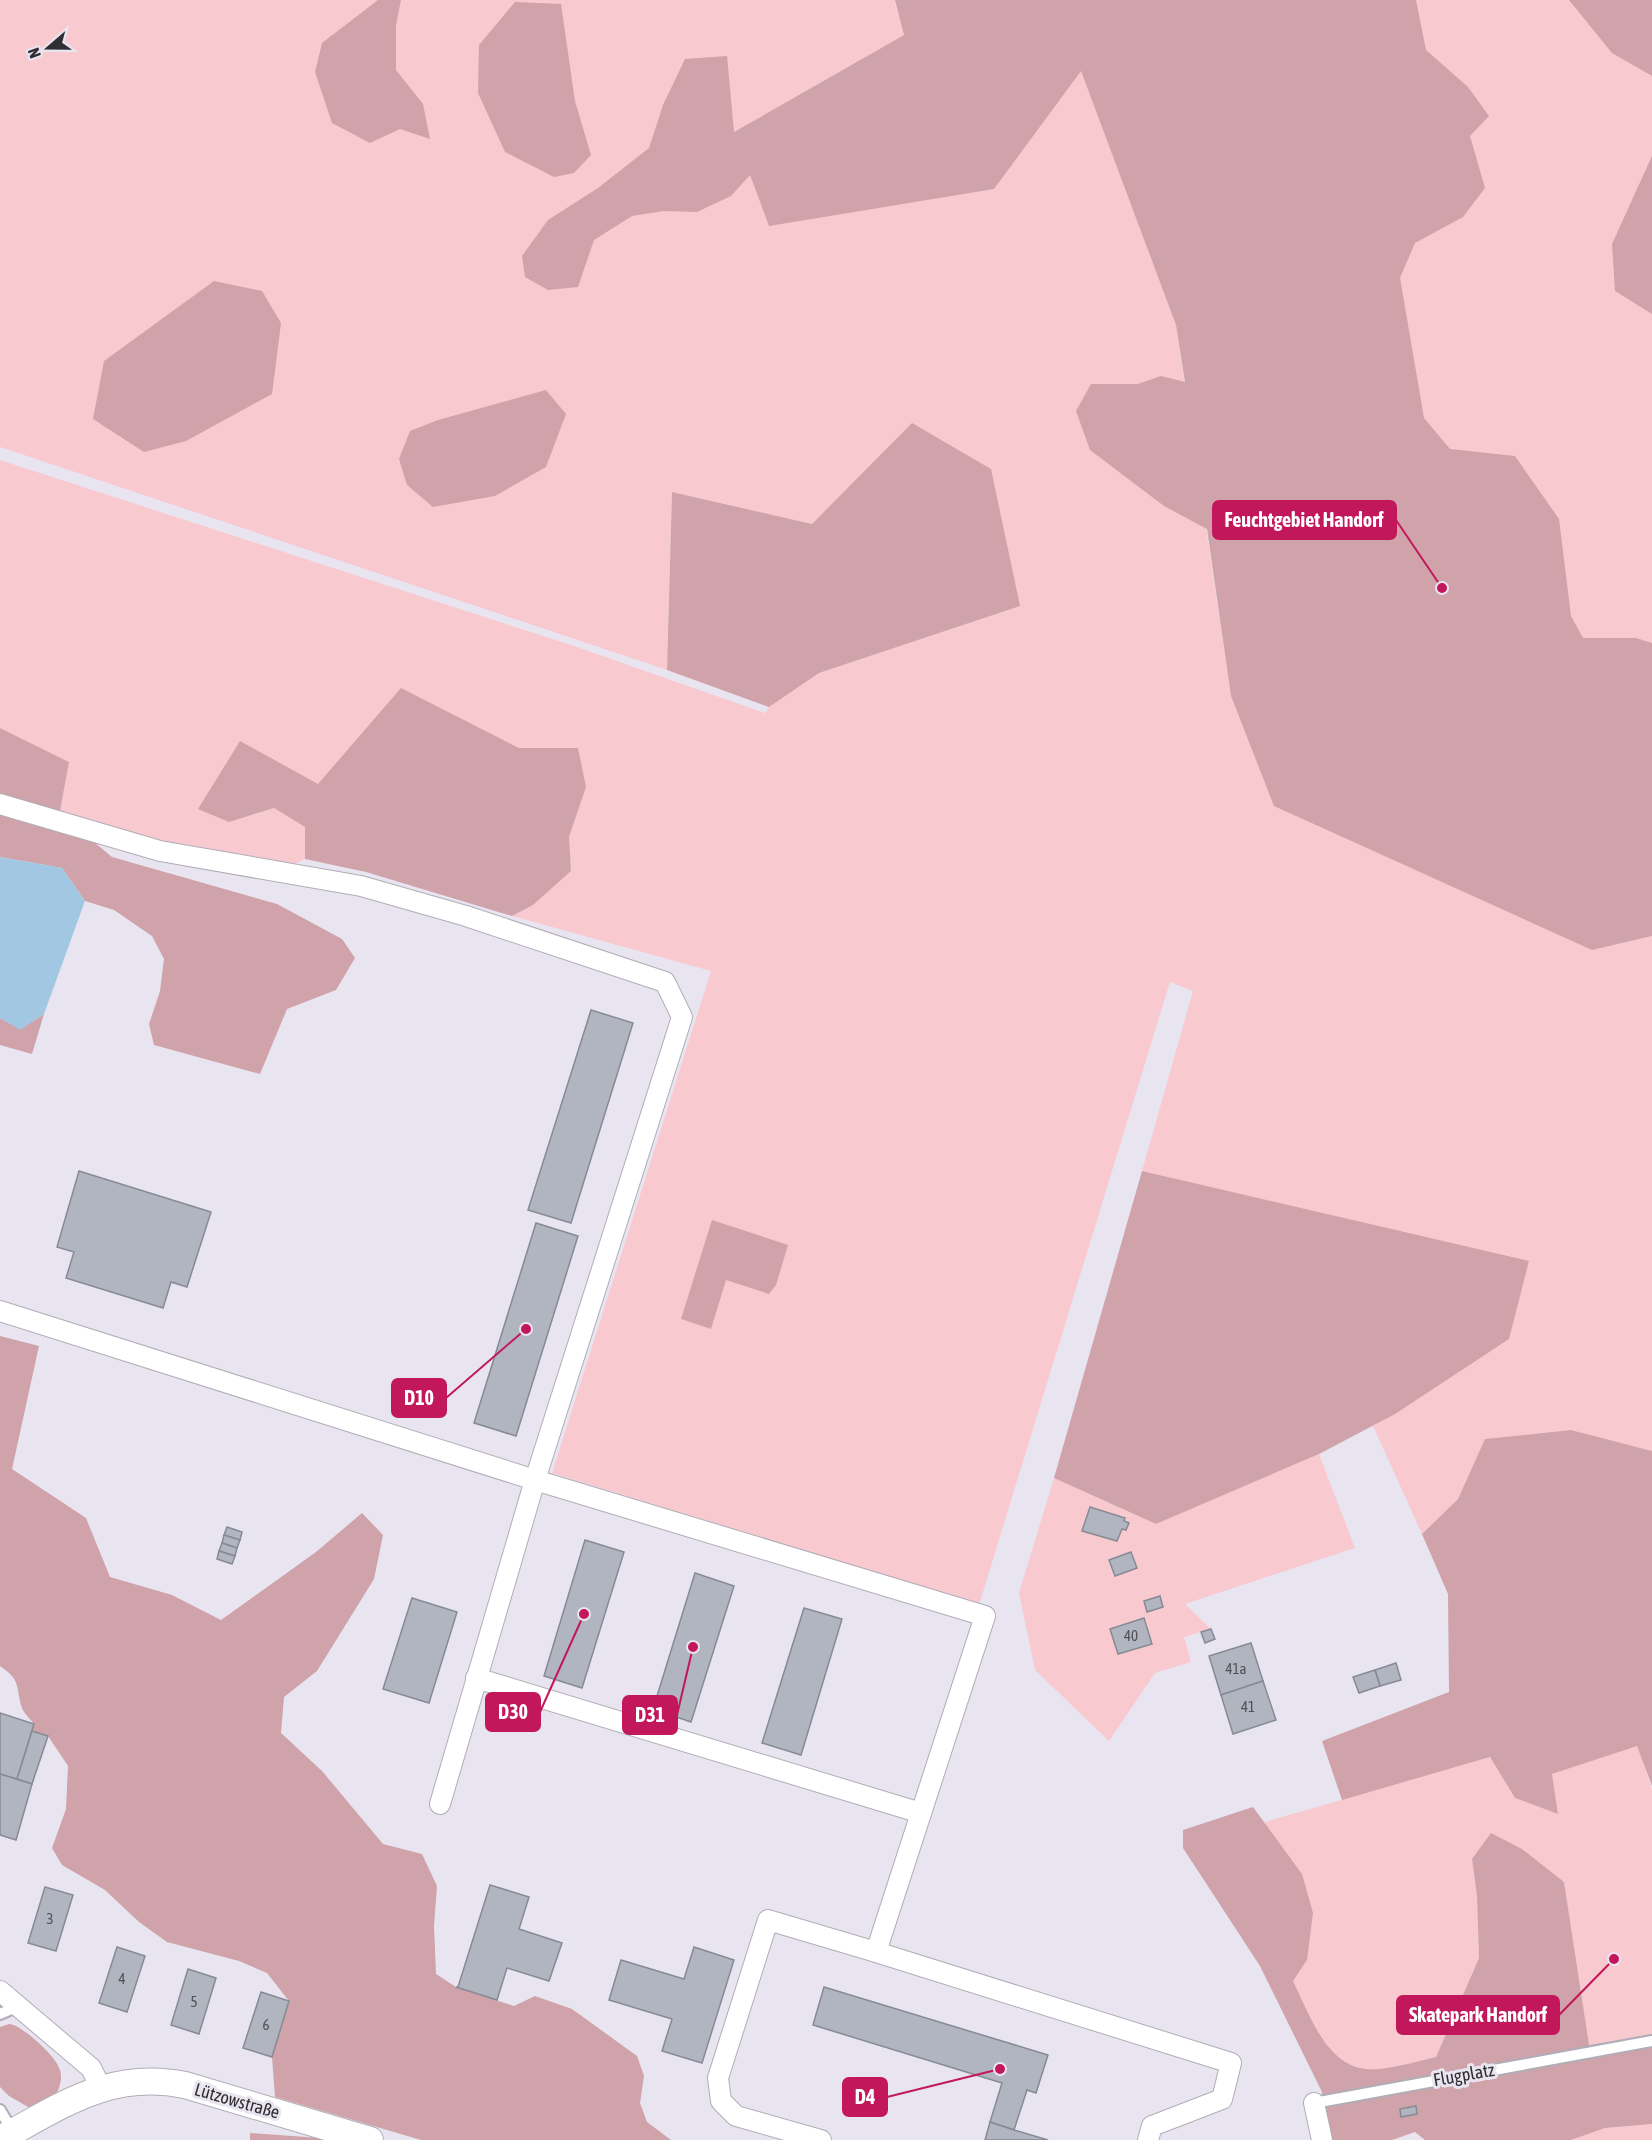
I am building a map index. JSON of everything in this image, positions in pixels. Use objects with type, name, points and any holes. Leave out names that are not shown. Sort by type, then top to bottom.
[{"type":"street","points":[[0,804],[160,851],[362,886],[466,916],[665,982],[682,1017],[535,1480],[440,1804]]},
{"type":"street","points":[[0,1311],[535,1480],[985,1616],[876,1952]]},
{"type":"street","points":[[476,1678],[921,1813]]},
{"type":"street","points":[[821,2140],[736,2116],[721,2101],[718,2078],[768,1920],[1231,2063],[1222,2099],[1152,2126],[1148,2140]]},
{"type":"street","points":[[0,1991],[8,2010],[91,2068],[101,2088]]},
{"type":"street","name":"Lützowstraße","points":[[6,2136],[101,2088],[130,2081],[156,2080],[185,2085],[370,2140]]},
{"type":"street","name":"Flugplatz","points":[[1314,2103],[1322,2140]]},
{"type":"lane","name":"Flugplatz","points":[[1314,2103],[1652,2041]]},
{"type":"lane","points":[[0,2110],[6,2136]]},
{"type":"shaded area","points":[[0,0],[895,0],[904,35],[734,132],[769,225],[994,189],[1081,70],[1176,325],[1231,696],[1256,759],[1210,0],[1652,0],[1652,917],[1592,950],[1652,936],[1652,1451],[1571,1430],[1486,1439],[1458,1499],[1422,1534],[1373,1426],[1503,1343],[1529,1262],[1142,1171],[1193,991],[1170,982],[979,1605],[552,1473],[711,971],[512,916],[533,905],[571,871],[569,837],[586,787],[489,733],[317,784],[240,742],[253,815],[274,808],[305,827],[305,859],[274,873],[58,822],[69,762],[0,728],[0,460],[577,647],[765,713],[769,707],[819,673],[1020,606],[912,424],[812,524],[672,492],[667,670],[0,447]]},
{"type":"shaded area","points":[[378,0],[401,0],[396,25],[396,70],[423,104],[430,139],[400,129],[370,143],[332,123],[315,72],[322,43]]},
{"type":"shaded area","points":[[895,0],[1416,0],[1426,50],[1468,87],[1489,116],[1470,136],[1485,188],[1463,217],[1415,243],[1400,278],[1424,418],[1450,449],[1515,456],[1559,519],[1571,616],[1583,638],[1636,638],[1652,643],[1652,936],[1592,950],[1274,806],[1231,696],[1207,529],[1164,506],[1090,450],[1076,411],[1091,384],[1138,384],[1161,376],[1185,382],[1176,325],[1081,71],[994,189],[769,226],[750,175],[731,196],[697,212],[664,211],[632,216],[594,240],[578,287],[548,290],[525,277],[522,256],[548,220],[598,188],[649,148],[663,105],[685,59],[727,56],[734,132],[904,35]]},
{"type":"shaded area","points":[[1569,0],[1652,0],[1652,76],[1612,53]]},
{"type":"shaded area","points":[[515,2],[561,4],[575,101],[591,155],[574,173],[554,177],[505,152],[478,93],[479,45]]},
{"type":"shaded area","points":[[1652,156],[1652,314],[1615,291],[1612,244]]},
{"type":"shaded area","points":[[214,281],[262,291],[281,323],[272,394],[186,441],[144,452],[93,419],[104,361]]},
{"type":"shaded area","points":[[546,390],[566,414],[546,467],[495,496],[433,507],[407,485],[399,459],[410,431],[438,420]]},
{"type":"shaded area","points":[[912,423],[991,469],[1020,606],[819,673],[769,707],[667,670],[672,492],[812,524]]},
{"type":"shaded area","points":[[401,688],[519,748],[578,748],[586,787],[569,837],[571,871],[533,905],[512,916],[366,872],[305,859],[305,827],[274,808],[229,822],[198,809],[240,741],[318,784]]},
{"type":"shaded area","points":[[0,728],[69,762],[58,822],[94,842],[112,857],[277,904],[342,939],[355,958],[336,990],[287,1009],[260,1074],[154,1045],[149,1024],[160,991],[164,959],[152,936],[114,910],[85,901],[62,868],[0,857]]},
{"type":"shaded area","points":[[44,1014],[32,1054],[0,1045],[0,1018],[20,1029]]},
{"type":"shaded area","points":[[1142,1171],[1529,1261],[1509,1339],[1395,1414],[1319,1454],[1156,1524],[1054,1478]]},
{"type":"shaded area","points":[[712,1220],[788,1245],[776,1285],[769,1294],[726,1280],[711,1329],[681,1319]]},
{"type":"shaded area","points":[[0,1336],[39,1346],[12,1469],[86,1518],[110,1577],[172,1595],[221,1620],[316,1552],[362,1513],[383,1535],[374,1579],[317,1671],[284,1697],[281,1733],[322,1771],[383,1844],[422,1854],[437,1886],[434,1926],[436,1974],[456,1987],[514,2006],[535,1996],[572,2009],[637,2056],[644,2076],[640,2103],[647,2122],[671,2140],[421,2140],[275,2097],[272,2057],[289,2001],[267,1973],[239,1961],[167,1942],[139,1922],[105,1890],[62,1865],[52,1848],[66,1809],[68,1766],[48,1736],[32,1731],[34,1724],[22,1708],[17,1684],[12,1676],[0,1666]]},
{"type":"shaded area","points":[[1571,1430],[1652,1451],[1652,1786],[1637,1746],[1552,1774],[1558,1814],[1515,1798],[1490,1757],[1342,1800],[1322,1741],[1449,1692],[1448,1594],[1422,1534],[1458,1499],[1485,1439]]},
{"type":"shaded area","points":[[1319,1454],[1355,1548],[1185,1604],[1211,1629],[1184,1637],[1191,1662],[1155,1673],[1109,1741],[1035,1670],[1019,1593],[1054,1478],[1156,1524]]},
{"type":"shaded area","points":[[1638,1745],[1652,1790],[1652,2035],[1588,2045],[1564,1882],[1472,1859],[1477,1896],[1479,1958],[1436,2057],[1375,2069],[1353,2066],[1340,2058],[1321,2036],[1293,1981],[1307,1960],[1265,1822],[1490,1757],[1515,1798],[1558,1814],[1552,1774]]},
{"type":"shaded area","points":[[1253,1807],[1302,1874],[1313,1913],[1307,1960],[1293,1981],[1321,2036],[1340,2058],[1353,2066],[1375,2069],[1436,2057],[1479,1958],[1477,1896],[1472,1859],[1491,1833],[1522,1849],[1564,1882],[1589,2045],[1652,2035],[1652,2124],[1605,2128],[1571,2140],[1425,2140],[1415,2132],[1392,2140],[1331,2140],[1322,2092],[1260,1966],[1183,1848],[1183,1830]]},
{"type":"shaded area","points":[[9,2024],[22,2029],[38,2042],[52,2057],[61,2073],[55,2097],[30,2108],[9,2096],[0,2087],[0,2027]]},
{"type":"shaded area","points":[[1652,2124],[1652,2140],[1571,2140],[1605,2128]]},
{"type":"shaded area","points":[[250,2133],[320,2138],[320,2140],[250,2140]]},
{"type":"water","points":[[0,857],[62,868],[85,901],[44,1014],[20,1030],[0,1018]]},
{"type":"building","points":[[591,1010],[633,1023],[571,1223],[528,1210]]},
{"type":"building","points":[[79,1171],[211,1212],[187,1287],[171,1282],[163,1308],[66,1278],[74,1252],[57,1247]]},
{"type":"building","points":[[536,1223],[578,1236],[516,1436],[474,1423]]},
{"type":"building","points":[[1090,1507],[1125,1518],[1124,1521],[1129,1523],[1126,1530],[1122,1529],[1117,1541],[1082,1531]]},
{"type":"building","points":[[227,1527],[242,1532],[240,1540],[224,1535]]},
{"type":"building","points":[[224,1535],[240,1540],[237,1548],[222,1543]]},
{"type":"building","points":[[585,1540],[624,1552],[582,1688],[544,1676]]},
{"type":"building","points":[[222,1543],[237,1548],[235,1556],[219,1551]]},
{"type":"building","points":[[219,1551],[235,1556],[232,1564],[217,1559]]},
{"type":"building","points":[[1131,1552],[1137,1568],[1115,1576],[1109,1560]]},
{"type":"building","points":[[695,1573],[734,1586],[691,1722],[653,1709]]},
{"type":"building","points":[[1160,1596],[1163,1607],[1147,1612],[1144,1601]]},
{"type":"building","points":[[412,1598],[457,1612],[429,1703],[383,1689]]},
{"type":"building","points":[[804,1608],[842,1619],[801,1755],[762,1743]]},
{"type":"building","points":[[1144,1618],[1152,1644],[1118,1654],[1110,1629]]},
{"type":"building","points":[[1211,1629],[1215,1639],[1205,1643],[1201,1632]]},
{"type":"building","points":[[1251,1643],[1263,1681],[1221,1695],[1209,1656]]},
{"type":"building","points":[[1396,1663],[1401,1680],[1380,1686],[1375,1670]]},
{"type":"building","points":[[1375,1670],[1380,1686],[1359,1693],[1353,1677]]},
{"type":"building","points":[[1263,1681],[1276,1720],[1233,1734],[1221,1695]]},
{"type":"building","points":[[0,1713],[34,1724],[17,1779],[0,1774]]},
{"type":"building","points":[[32,1731],[48,1736],[32,1784],[17,1779]]},
{"type":"building","points":[[0,1774],[32,1784],[16,1840],[0,1835]]},
{"type":"building","points":[[490,1885],[529,1897],[519,1929],[562,1943],[549,1981],[507,1968],[497,2000],[456,1987],[458,1987]]},
{"type":"building","points":[[45,1887],[73,1895],[56,1951],[28,1943]]},
{"type":"building","points":[[117,1947],[145,1956],[127,2012],[99,2003]]},
{"type":"building","points":[[694,1947],[734,1960],[702,2063],[662,2051],[672,2019],[609,2000],[621,1960],[684,1979]]},
{"type":"building","points":[[188,1969],[216,1978],[199,2034],[171,2025]]},
{"type":"building","points":[[824,1987],[1048,2055],[1036,2093],[1027,2090],[1014,2130],[990,2122],[1002,2083],[813,2025]]},
{"type":"building","points":[[261,1992],[289,2001],[272,2057],[243,2048]]},
{"type":"building","points":[[1416,2106],[1417,2114],[1401,2117],[1400,2109]]},
{"type":"building","points":[[990,2122],[1014,2130],[1048,2140],[985,2140]]},
{"type":"place","name":"Feuchtgebiet Handorf","points":[[1442,588]]},
{"type":"place","name":"D10","points":[[526,1329]]},
{"type":"place","name":"D30","points":[[584,1614]]},
{"type":"place","name":"D31","points":[[693,1647]]},
{"type":"place","name":"Skatepark Handorf","points":[[1614,1959]]},
{"type":"place","name":"D4","points":[[1000,2069]]}]
